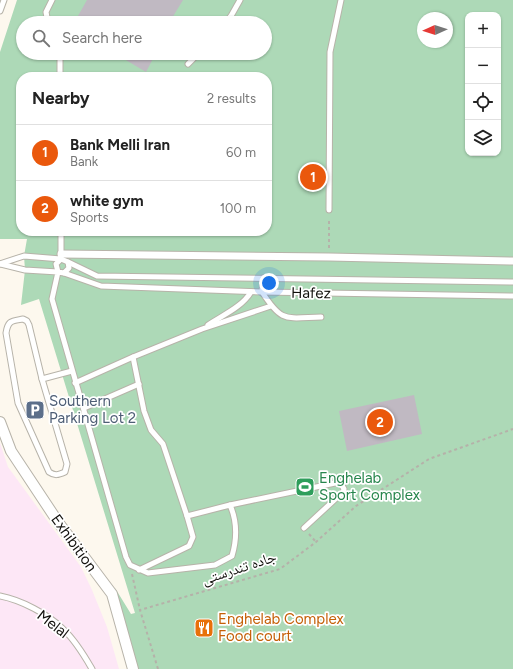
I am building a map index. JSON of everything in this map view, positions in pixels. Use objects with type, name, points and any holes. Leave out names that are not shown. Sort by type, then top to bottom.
[{"type":"street","points":[[61,256],[329,257],[513,261]]},
{"type":"street","name":"Exhibition","points":[[0,422],[10,451],[58,522],[112,594],[133,669]]},
{"type":"lane","points":[[0,11],[4,0]]},
{"type":"lane","points":[[47,16],[46,12],[52,0]]},
{"type":"lane","points":[[231,16],[240,0]]},
{"type":"lane","points":[[329,210],[330,52],[341,0]]},
{"type":"lane","points":[[60,60],[60,72]]},
{"type":"lane","points":[[188,64],[192,60]]},
{"type":"lane","points":[[61,236],[61,256],[56,264],[61,272]]},
{"type":"lane","name":"Hafez","points":[[513,282],[97,276],[68,262],[61,256],[24,256],[0,264],[25,270],[61,272],[101,286],[251,292],[513,296]]},
{"type":"lane","points":[[68,262],[69,268],[61,272],[52,299],[75,384],[84,408],[126,557],[130,565],[148,573],[215,565],[232,556],[236,542],[234,515],[230,505]]},
{"type":"lane","points":[[263,278],[262,292],[277,313],[286,318],[321,317]]},
{"type":"lane","points":[[202,330],[239,305],[251,292]]},
{"type":"lane","points":[[75,384],[133,357],[202,330],[271,306]]},
{"type":"lane","points":[[23,319],[27,321],[42,379],[67,464],[65,472],[59,475],[54,475],[49,472],[18,403],[6,333],[7,326],[10,322],[23,319]]},
{"type":"lane","points":[[133,357],[144,411],[151,430],[163,444],[193,537],[189,546],[139,570]]},
{"type":"lane","points":[[42,379],[72,371]]},
{"type":"lane","points":[[84,408],[139,384]]},
{"type":"lane","points":[[187,516],[230,505],[340,482],[344,489],[343,492],[304,528]]},
{"type":"lane","name":"Melal","points":[[0,596],[23,602],[63,628],[81,650],[92,669]]},
{"type":"path","points":[[329,210],[329,257]]},
{"type":"path","name":"جاده تندرستی","points":[[140,610],[280,569],[316,542],[356,506],[429,459],[513,429]]},
{"type":"path","points":[[130,565],[140,610],[158,669]]},
{"type":"shaded area","points":[[0,443],[8,467],[81,567],[107,627],[119,669],[0,669]]},
{"type":"green space","name":"Enghelab Sport Complex","points":[[17,0],[513,0],[513,669],[138,669],[115,588],[131,614],[135,613],[39,299],[21,305],[25,270],[24,256],[27,239],[0,239],[0,52]]},
{"type":"building","points":[[87,0],[183,0],[173,16],[78,16]]},
{"type":"building","points":[[126,60],[152,60],[146,72]]},
{"type":"building","points":[[414,395],[422,434],[347,451],[339,411]]},
{"type":"place","name":"Bank Melli Iran","points":[[313,177]]},
{"type":"place","name":"Southern Parking Lot 2","points":[[35,410]]},
{"type":"place","name":"white gym","points":[[380,422]]},
{"type":"place","name":"Enghelab Sport Complex","points":[[305,487]]},
{"type":"place","name":"Enghelab Complex Food court","points":[[204,628]]}]
